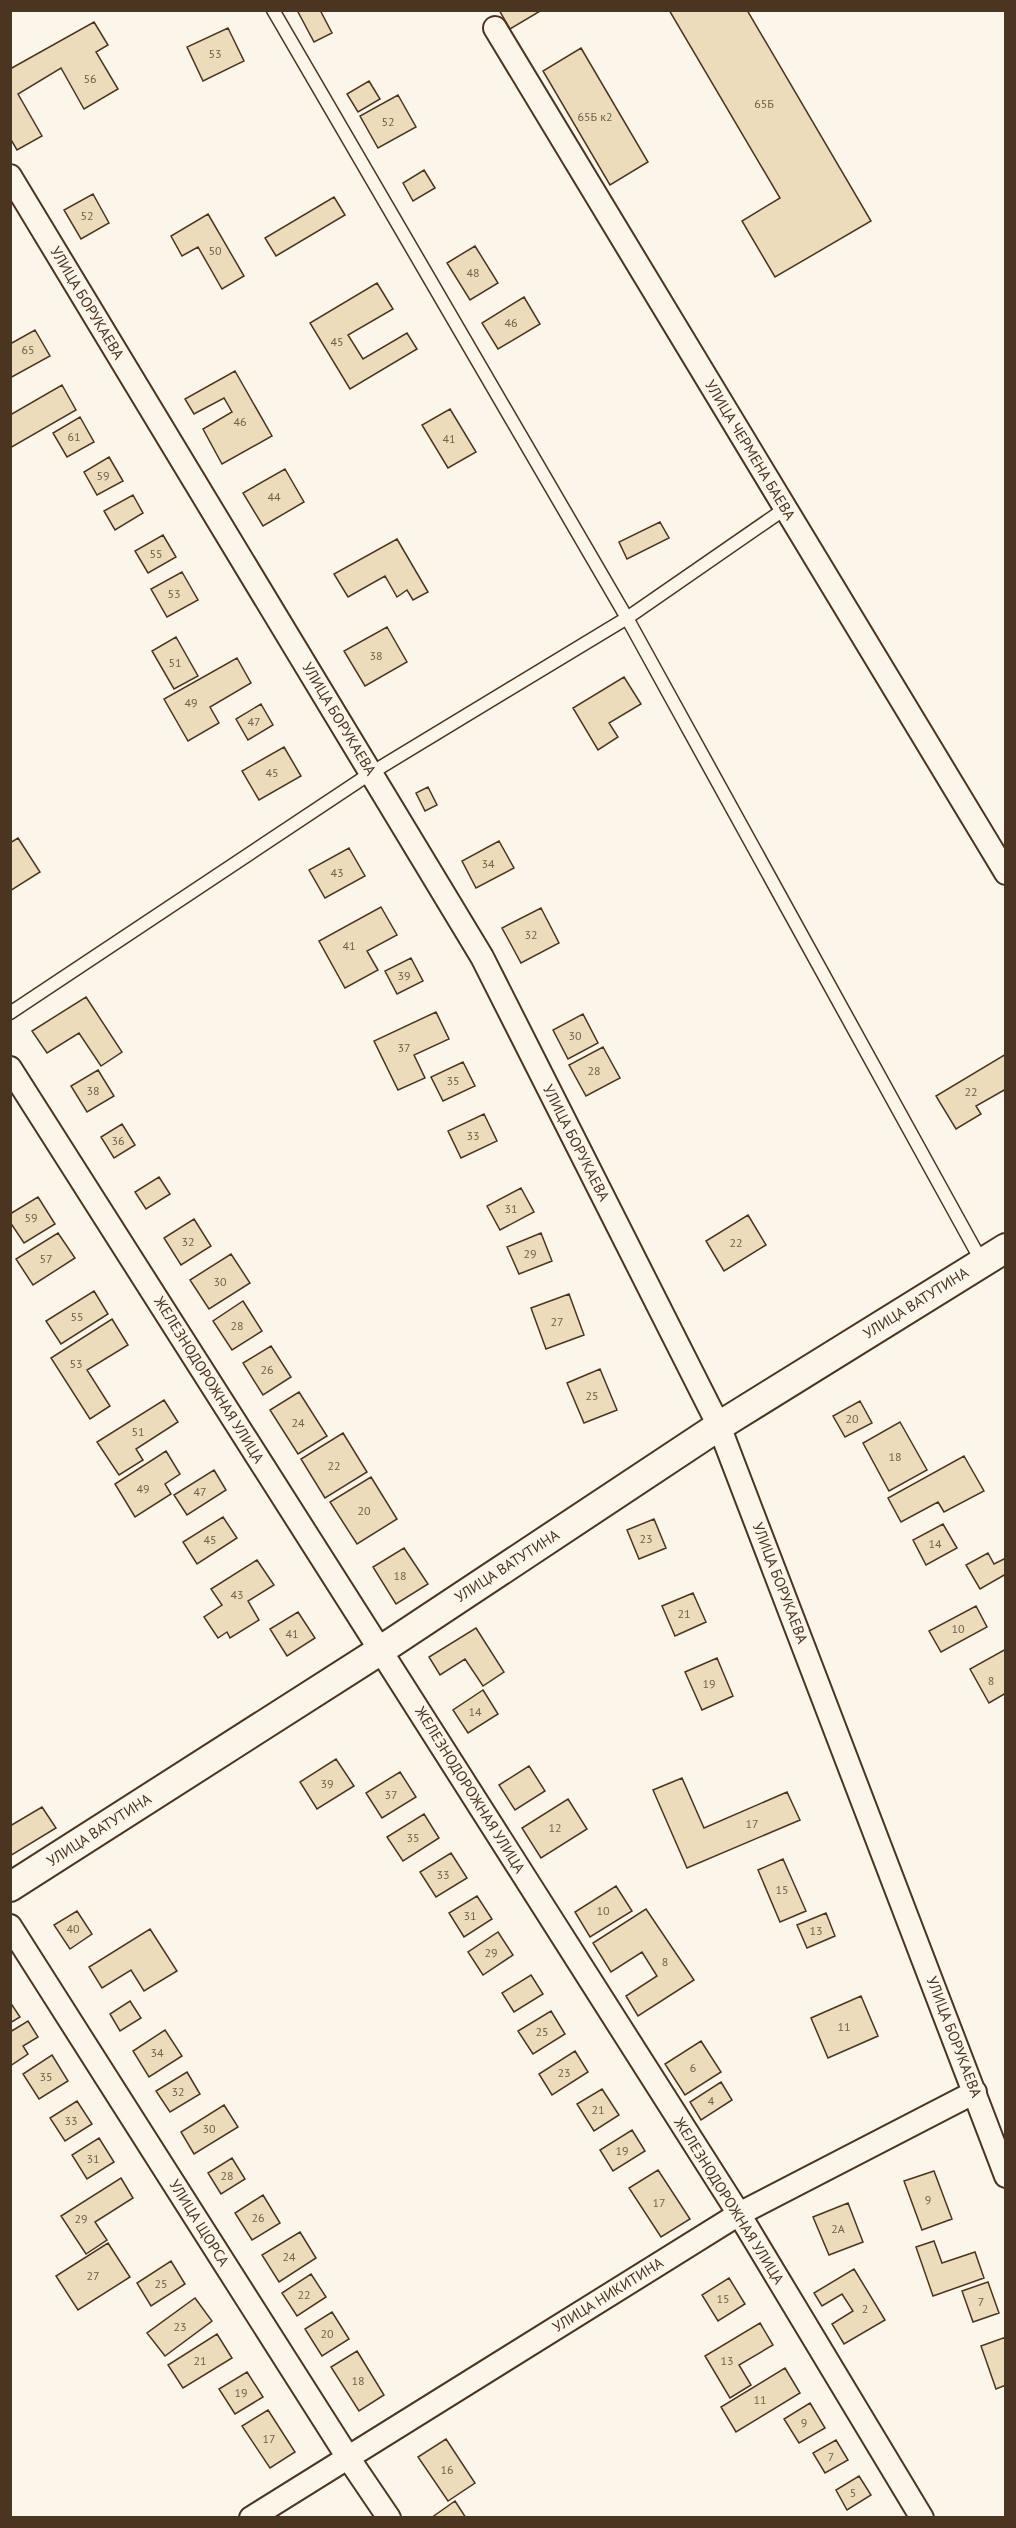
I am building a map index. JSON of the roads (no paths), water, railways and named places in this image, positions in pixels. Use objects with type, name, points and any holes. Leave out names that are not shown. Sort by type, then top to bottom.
[{"type":"street","name":"УЛИЦА ЧЕРМЕНА БАЕВА","points":[[495,28],[1005,873]]},
{"type":"street","name":"УЛИЦА БОРУКАЕВА","points":[[10,176],[482,957],[719,1426],[975,2092],[1005,2176]]},
{"type":"street","name":"ЖЕЛЕЗНОДОРОЖНАЯ УЛИЦА","points":[[10,1068],[739,2214],[922,2517]]},
{"type":"street","name":"УЛИЦА ВАТУТИНА","points":[[10,1887],[381,1650],[719,1426],[994,1255]]},
{"type":"street","name":"УЛИЦА ЩОРСА","points":[[10,1926],[347,2456],[389,2517]]},
{"type":"street","name":"УЛИЦА НИКИТИНА","points":[[251,2517],[739,2214],[975,2092]]},
{"type":"lane","points":[[273,10],[994,1255]]},
{"type":"lane","points":[[10,1013],[371,773],[627,618],[786,508]]}]
